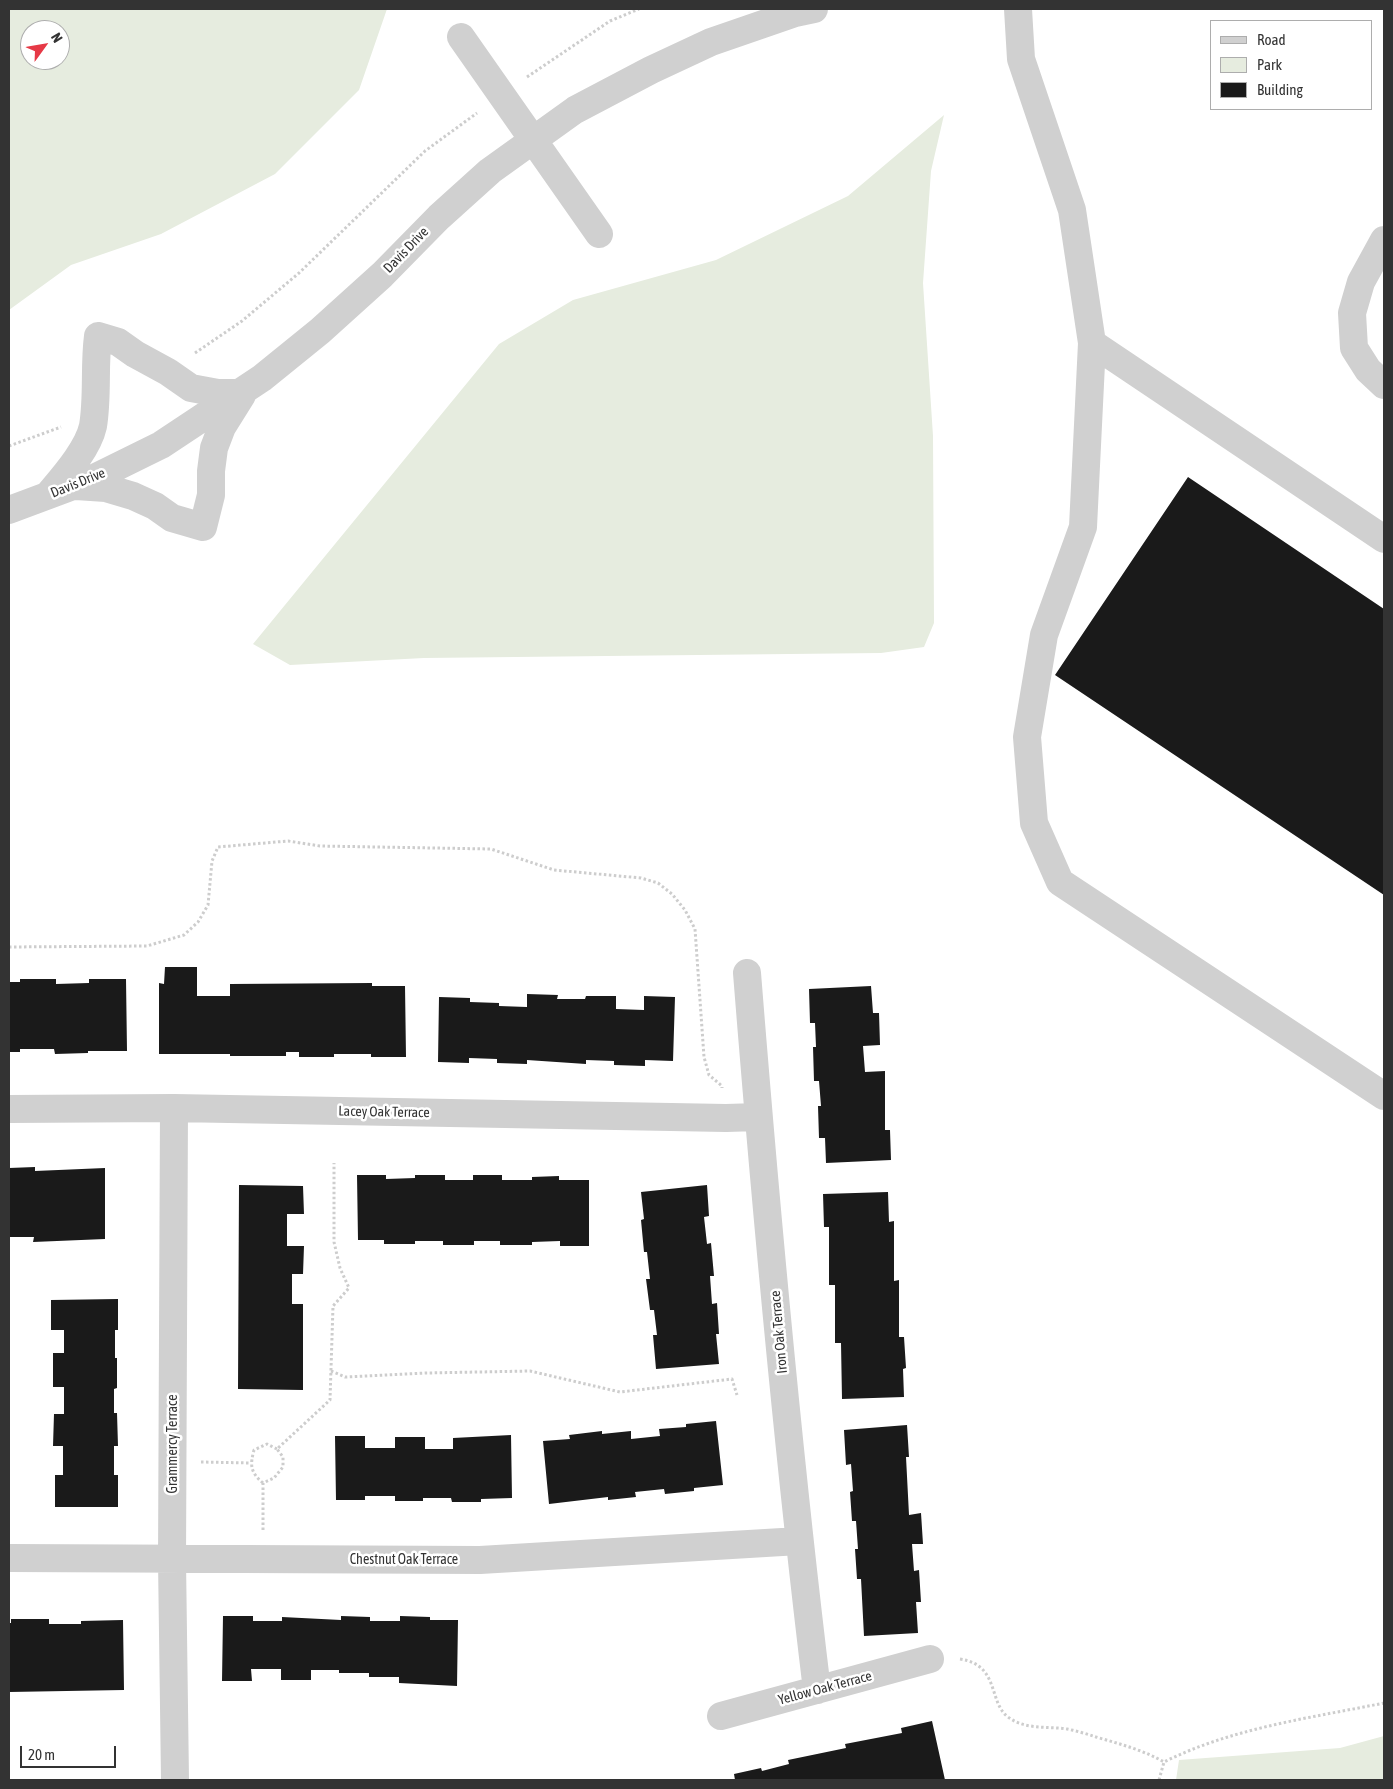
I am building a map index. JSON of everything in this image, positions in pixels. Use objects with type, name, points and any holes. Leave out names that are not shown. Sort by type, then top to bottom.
[{"type":"street","name":"Davis Drive","points":[[9,510],[92,479],[160,444],[242,390],[320,331],[382,275],[438,217],[490,171],[575,110],[651,70],[710,42],[794,13],[814,9]]},
{"type":"street","points":[[1018,9],[1021,59],[1072,210],[1092,343],[1083,527],[1044,635],[1027,737],[1034,823],[1060,882],[1384,1096]]},
{"type":"street","points":[[461,36],[599,234]]},
{"type":"street","points":[[1384,240],[1361,282],[1352,313],[1354,348],[1368,370],[1384,385]]},
{"type":"street","points":[[48,495],[68,472],[82,450],[92,427],[97,376],[95,356],[98,336],[118,342],[191,388],[218,393],[242,390]]},
{"type":"street","points":[[1092,343],[1384,539]]},
{"type":"street","points":[[74,486],[106,488],[133,496],[155,506],[172,518],[204,527],[210,496],[214,448],[222,427],[242,390]]},
{"type":"street","name":"Iron Oak Terrace","points":[[747,973],[758,1116],[799,1541],[817,1690]]},
{"type":"street","name":"Lacey Oak Terrace","points":[[9,1109],[174,1108],[726,1118],[758,1116]]},
{"type":"street","name":"Grammercy Terrace","points":[[174,1108],[172,1560],[175,1780]]},
{"type":"street","name":"Chestnut Oak Terrace","points":[[9,1558],[480,1560],[799,1541]]},
{"type":"street","name":"Yellow Oak Terrace","points":[[721,1716],[930,1659]]},
{"type":"path","points":[[168,372],[242,320],[299,273],[425,151],[502,94],[610,21],[639,9]]},
{"type":"path","points":[[9,446],[94,413]]},
{"type":"path","points":[[9,947],[147,946],[184,934],[198,922],[208,905],[212,861],[218,847],[231,845],[288,841],[320,846],[491,849],[554,870],[641,878],[658,884],[672,894],[685,910],[695,929],[704,1057],[708,1075],[722,1086],[726,1118]]},
{"type":"path","points":[[278,1449],[330,1400],[332,1306],[349,1288],[340,1268],[334,1242],[334,1163]]},
{"type":"path","points":[[331,1371],[345,1377],[530,1371],[620,1392],[732,1379],[737,1395]]},
{"type":"path","points":[[263,1483],[274,1478],[283,1467],[283,1457],[278,1449],[267,1444],[254,1450],[251,1463],[255,1476],[263,1483],[263,1530]]},
{"type":"path","points":[[200,1462],[251,1463]]},
{"type":"path","points":[[930,1659],[962,1658],[979,1666],[992,1681],[1000,1705],[1007,1716],[1024,1725],[1067,1729],[1148,1753],[1164,1762]]},
{"type":"path","points":[[1159,1780],[1164,1762],[1190,1749],[1236,1733],[1384,1703]]},
{"type":"green space","points":[[9,9],[387,9],[359,90],[275,174],[161,234],[71,265],[9,310]]},
{"type":"green space","points":[[944,115],[931,171],[923,283],[933,436],[934,623],[924,647],[881,653],[424,658],[290,665],[253,644],[499,344],[573,300],[716,260],[848,196]]},
{"type":"green space","points":[[1384,1736],[1384,1780],[1176,1780],[1179,1760],[1340,1748]]},
{"type":"building","points":[[1188,477],[1384,609],[1384,895],[1055,675]]},
{"type":"building","points":[[165,967],[197,967],[197,996],[230,996],[230,984],[372,983],[372,986],[405,986],[406,1057],[371,1057],[371,1054],[334,1054],[334,1057],[299,1057],[299,1052],[286,1052],[286,1056],[159,1054],[159,983],[164,984]]},
{"type":"building","points":[[20,979],[56,979],[56,984],[89,983],[89,979],[126,979],[127,1051],[88,1051],[88,1053],[55,1054],[54,1049],[20,1049],[20,1052],[9,1052],[9,982],[20,982]]},
{"type":"building","points":[[871,986],[873,1013],[879,1013],[880,1045],[863,1046],[865,1072],[885,1071],[885,1130],[890,1130],[891,1160],[826,1163],[825,1138],[819,1138],[818,1106],[821,1106],[819,1081],[814,1081],[813,1047],[816,1047],[815,1023],[810,1023],[809,989]]},
{"type":"building","points":[[527,994],[558,995],[557,999],[585,999],[586,996],[616,996],[616,1009],[644,1010],[644,996],[675,997],[673,1061],[645,1060],[645,1066],[614,1065],[614,1061],[586,1060],[586,1064],[527,1060],[527,1064],[497,1063],[497,1059],[469,1058],[469,1063],[438,1062],[439,997],[470,998],[470,1002],[499,1003],[499,1006],[527,1007]]},
{"type":"building","points":[[35,1167],[35,1171],[105,1168],[105,1239],[33,1242],[34,1237],[9,1237],[9,1168]]},
{"type":"building","points":[[357,1175],[386,1175],[386,1179],[415,1178],[415,1175],[445,1175],[445,1180],[473,1180],[473,1175],[502,1175],[502,1180],[532,1180],[532,1177],[559,1176],[559,1180],[589,1180],[589,1246],[560,1246],[560,1241],[532,1242],[532,1245],[500,1245],[500,1241],[474,1241],[474,1245],[443,1245],[443,1241],[415,1241],[415,1244],[384,1244],[384,1240],[358,1240]]},
{"type":"building","points":[[239,1185],[303,1186],[304,1214],[287,1214],[287,1246],[304,1246],[303,1274],[292,1274],[292,1304],[303,1304],[303,1390],[238,1389]]},
{"type":"building","points":[[707,1185],[709,1216],[704,1217],[707,1244],[711,1243],[714,1276],[710,1276],[712,1304],[717,1303],[719,1334],[716,1334],[719,1364],[656,1369],[653,1335],[657,1335],[654,1310],[650,1310],[646,1279],[650,1279],[647,1252],[644,1252],[641,1220],[644,1219],[641,1192]]},
{"type":"building","points":[[888,1192],[889,1222],[894,1221],[894,1281],[899,1280],[899,1337],[904,1337],[906,1368],[903,1369],[904,1397],[842,1399],[841,1343],[835,1343],[835,1285],[829,1285],[829,1227],[824,1227],[823,1194]]},
{"type":"building","points":[[118,1299],[118,1330],[115,1330],[117,1388],[114,1389],[114,1413],[117,1413],[118,1446],[114,1446],[114,1475],[118,1475],[118,1507],[55,1507],[55,1475],[63,1475],[63,1446],[53,1446],[54,1414],[64,1414],[64,1387],[53,1387],[53,1353],[64,1353],[64,1330],[51,1330],[51,1300]]},
{"type":"building","points":[[716,1421],[723,1485],[694,1488],[694,1491],[665,1494],[664,1489],[635,1492],[636,1497],[608,1500],[608,1497],[549,1504],[543,1441],[570,1439],[569,1435],[602,1431],[602,1434],[631,1431],[631,1439],[660,1436],[659,1429],[686,1427],[686,1424]]},
{"type":"building","points":[[907,1425],[909,1457],[906,1457],[909,1515],[921,1513],[923,1544],[912,1544],[914,1571],[919,1570],[921,1602],[916,1602],[918,1633],[864,1636],[861,1579],[857,1579],[855,1549],[858,1549],[856,1521],[852,1521],[850,1492],[853,1491],[851,1464],[846,1465],[844,1430]]},
{"type":"building","points":[[511,1435],[512,1498],[481,1499],[481,1502],[452,1502],[451,1498],[395,1501],[395,1496],[365,1496],[365,1500],[336,1500],[335,1436],[365,1436],[365,1448],[395,1448],[395,1437],[425,1437],[425,1449],[453,1449],[453,1438]]},
{"type":"building","points":[[223,1616],[253,1616],[253,1621],[282,1621],[282,1617],[341,1620],[341,1616],[370,1617],[370,1621],[400,1621],[400,1616],[430,1617],[430,1620],[458,1620],[457,1686],[399,1683],[399,1677],[369,1677],[369,1673],[339,1673],[339,1670],[311,1670],[311,1680],[281,1680],[281,1669],[251,1669],[252,1681],[222,1681]]},
{"type":"building","points":[[11,1619],[49,1619],[49,1624],[81,1624],[81,1621],[123,1620],[124,1690],[9,1692],[9,1623],[11,1623]]},
{"type":"building","points":[[932,1721],[945,1780],[735,1780],[734,1774],[761,1768],[762,1771],[789,1764],[788,1760],[846,1748],[845,1744],[902,1733],[901,1728]]}]
